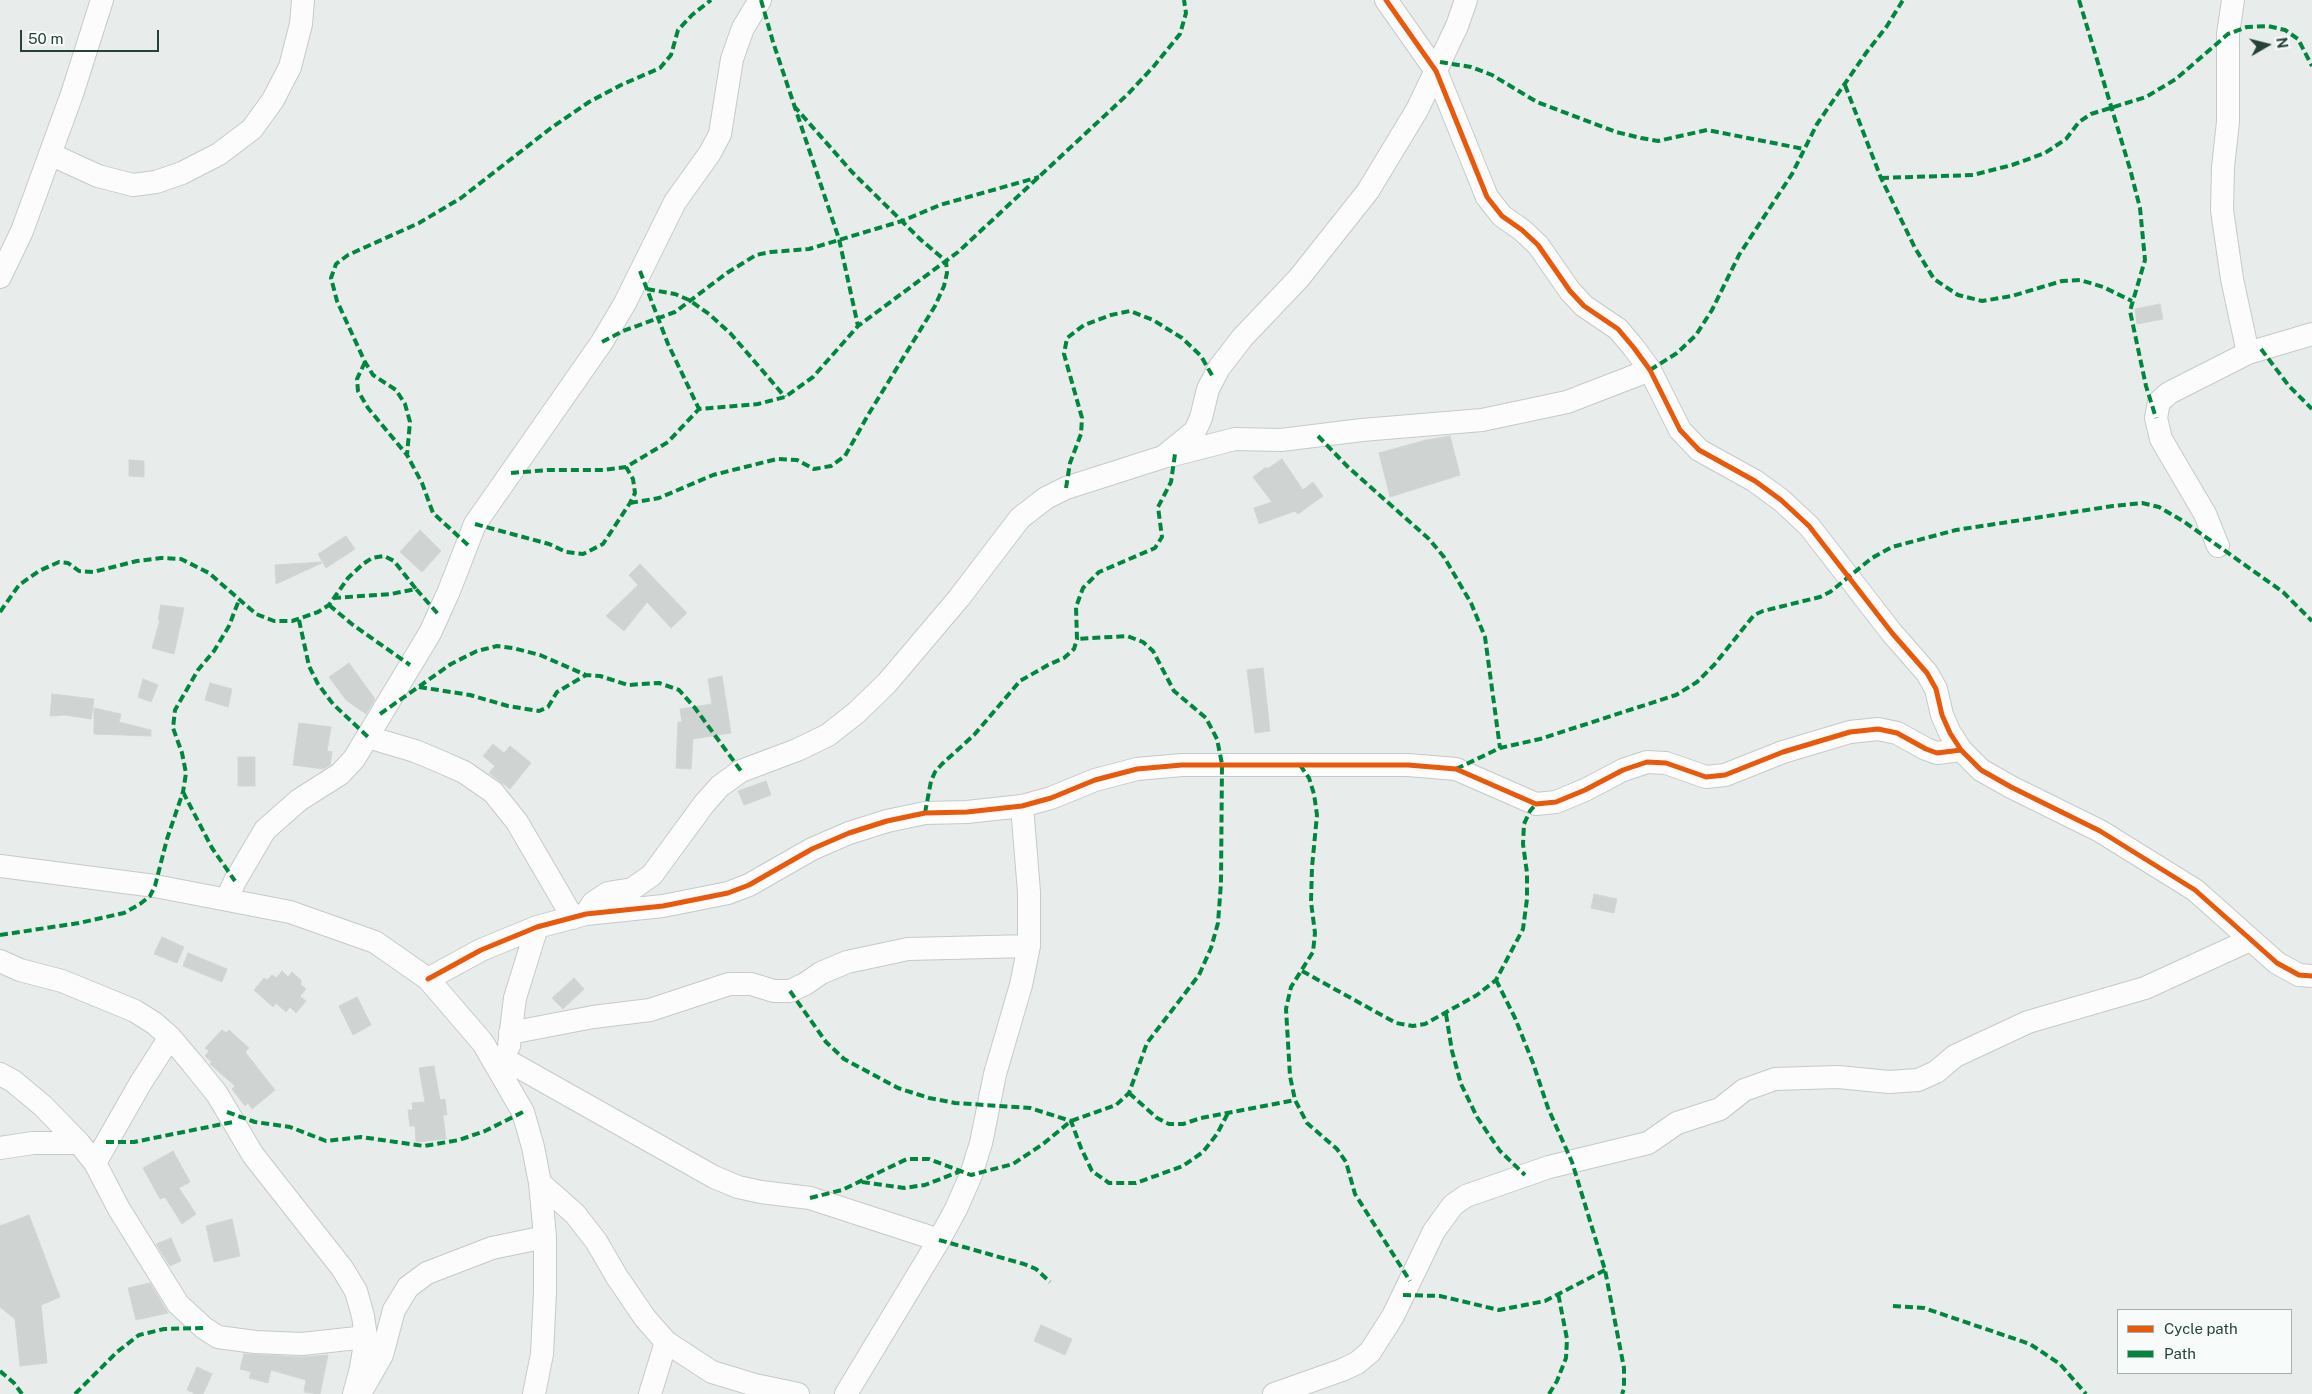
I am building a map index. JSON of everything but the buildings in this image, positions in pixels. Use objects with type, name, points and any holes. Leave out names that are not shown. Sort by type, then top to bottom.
[{"type":"street","points":[[0,277],[22,231],[102,0]]},
{"type":"street","points":[[50,154],[98,176],[133,185],[156,182],[173,176],[218,154],[252,129],[273,100],[290,67],[301,24],[303,0]]},
{"type":"street","points":[[227,898],[234,881],[265,830],[299,800],[340,774],[354,759],[395,688],[430,633],[449,591],[475,524],[602,342],[675,202],[710,153],[720,134],[732,59],[743,28],[760,0]]},
{"type":"street","points":[[1386,0],[1436,71],[1487,197],[1502,216],[1522,230],[1538,245],[1570,291],[1584,306],[1618,329],[1650,370],[1680,430],[1699,450],[1755,481],[1781,500],[1809,526],[1892,633],[1926,673],[1936,688],[1942,715],[1950,734],[1961,750],[1981,770],[2100,831],[2195,890],[2277,964],[2299,975],[2312,976]]},
{"type":"street","points":[[1163,457],[1194,431],[1202,418],[1213,377],[1242,338],[1299,278],[1368,191],[1417,110],[1457,26],[1466,0]]},
{"type":"street","points":[[2234,0],[2228,34],[2228,122],[2223,167],[2222,210],[2232,279],[2248,353]]},
{"type":"street","points":[[2218,546],[2205,514],[2161,439],[2156,418],[2159,402],[2169,392],[2248,353],[2312,334]]},
{"type":"street","points":[[579,916],[593,902],[608,893],[632,889],[652,874],[704,804],[720,786],[741,771],[797,750],[828,735],[856,713],[888,683],[959,598],[1020,518],[1046,498],[1066,488],[1163,457],[1235,439],[1281,440],[1362,430],[1482,420],[1567,402],[1650,370]]},
{"type":"street","points":[[428,979],[481,950],[537,928],[579,916],[663,906],[728,893],[749,885],[812,849],[849,833],[887,821],[925,813],[967,812],[1022,806],[1051,798],[1095,780],[1137,769],[1182,765],[1408,764],[1456,769],[1536,804],[1556,802],[1585,790],[1623,770],[1647,762],[1666,763],[1706,777],[1725,775],[1783,752],[1850,732],[1878,729],[1897,733],[1937,753],[1961,750]]},
{"type":"street","points":[[368,737],[415,751],[439,761],[464,772],[493,792],[517,822],[579,916]]},
{"type":"street","points":[[846,1394],[939,1240],[956,1209],[971,1175],[995,1074],[1029,946],[1030,892],[1022,806]]},
{"type":"street","points":[[0,866],[155,886],[227,898],[290,912],[375,942],[428,979],[482,1043],[523,1112],[540,1183],[545,1236],[546,1292],[542,1354],[534,1394]]},
{"type":"street","points":[[507,1084],[510,1032],[515,998],[537,928]]},
{"type":"street","points":[[1274,1394],[1342,1370],[1357,1363],[1370,1352],[1393,1316],[1434,1230],[1453,1205],[1466,1196],[1549,1167],[1648,1143],[1678,1123],[1720,1109],[1744,1090],[1776,1079],[1838,1077],[1889,1082],[1918,1080],[1936,1072],[1954,1056],[2028,1022],[2145,988],[2250,940]]},
{"type":"street","points":[[510,1032],[650,1010],[729,984],[751,984],[774,991],[790,991],[821,973],[846,962],[908,949],[1029,946]]},
{"type":"street","points":[[0,960],[20,970],[62,981],[134,1010],[154,1023],[170,1037],[217,1094],[253,1155],[342,1268],[356,1291],[363,1316],[366,1337],[362,1368],[354,1394]]},
{"type":"street","points":[[95,1164],[131,1099],[170,1037]]},
{"type":"street","points":[[508,1061],[714,1177],[738,1187],[810,1198],[939,1240]]},
{"type":"street","points":[[0,1074],[13,1081],[43,1106],[79,1144],[95,1164],[119,1209],[178,1304],[204,1328],[218,1337],[255,1342],[302,1344],[366,1337]]},
{"type":"street","points":[[0,1148],[34,1143],[79,1144]]},
{"type":"street","points":[[540,1183],[575,1214],[596,1241],[617,1277],[645,1318],[666,1342],[712,1372],[783,1393]]},
{"type":"street","points":[[359,1394],[382,1355],[394,1310],[408,1287],[427,1273],[474,1254],[545,1236]]},
{"type":"street","points":[[650,1394],[666,1342]]},
{"type":"marked path","points":[[468,545],[433,513],[422,483],[407,455],[410,422],[405,404],[396,390],[373,375],[365,362],[337,301],[331,278],[336,264],[348,255],[419,223],[461,198],[551,128],[589,102],[621,85],[660,68],[671,55],[678,30],[692,15],[711,0]]},
{"type":"marked path","points":[[761,0],[773,42],[839,239],[858,326]]},
{"type":"marked path","points":[[511,473],[548,470],[603,470],[626,467],[668,442],[699,409],[758,404],[785,397],[813,377],[858,326],[958,252],[1128,94],[1180,34],[1186,13],[1184,0]]},
{"type":"marked path","points":[[1650,370],[1677,353],[1696,335],[1712,310],[1739,255],[1792,174],[1817,124],[1887,26],[1903,0]]},
{"type":"marked path","points":[[2079,0],[2140,208],[2145,260],[2130,311],[2146,386],[2156,418]]},
{"type":"marked path","points":[[1881,178],[1973,175],[2012,165],[2045,153],[2066,139],[2079,122],[2091,114],[2146,97],[2176,79],[2228,34],[2247,27],[2268,26],[2285,30],[2298,39],[2312,66]]},
{"type":"marked path","points":[[1440,62],[1471,67],[1492,75],[1537,102],[1616,132],[1641,138],[1658,141],[1707,130],[1804,149]]},
{"type":"marked path","points":[[1845,85],[1881,178],[1915,248],[1934,279],[1958,295],[1982,301],[2012,296],[2062,281],[2080,280],[2103,287],[2132,301]]},
{"type":"marked path","points":[[630,503],[659,498],[713,475],[777,459],[797,460],[814,469],[831,466],[845,456],[935,306],[944,286],[947,273],[946,261],[921,240],[852,172],[794,106]]},
{"type":"marked path","points":[[602,342],[623,331],[675,312],[727,273],[756,255],[809,249],[902,221],[940,205],[1039,177]]},
{"type":"marked path","points":[[640,271],[668,344],[699,409]]},
{"type":"marked path","points":[[647,289],[675,294],[689,300],[709,314],[731,334],[785,397]]},
{"type":"marked path","points":[[1066,488],[1070,463],[1081,434],[1082,418],[1064,354],[1067,338],[1084,325],[1111,315],[1130,311],[1153,320],[1182,338],[1201,356],[1213,377]]},
{"type":"marked path","points":[[2261,349],[2289,386],[2312,409]]},
{"type":"marked path","points":[[365,362],[357,379],[358,391],[368,408],[407,455]]},
{"type":"marked path","points":[[1318,436],[1348,467],[1429,539],[1444,557],[1471,603],[1485,637],[1500,748]]},
{"type":"marked path","points":[[925,813],[931,781],[935,772],[942,764],[974,735],[1020,681],[1064,658],[1074,649],[1077,639],[1076,607],[1083,588],[1099,572],[1155,548],[1162,537],[1158,507],[1171,482],[1175,454]]},
{"type":"marked path","points":[[475,524],[549,544],[566,552],[583,554],[603,544],[635,493],[633,479],[626,467]]},
{"type":"marked path","points":[[1456,769],[1500,748],[1540,739],[1676,695],[1697,682],[1714,665],[1754,615],[1820,597],[1830,592],[1872,558],[1892,547],[1956,530],[2113,506],[2142,503],[2159,507],[2183,521],[2283,592],[2312,621]]},
{"type":"marked path","points":[[0,612],[19,585],[39,571],[59,562],[68,563],[79,571],[93,572],[137,561],[161,558],[181,559],[209,573],[256,614],[274,621],[292,621],[318,612],[329,605],[348,578],[372,558],[384,556],[394,561],[416,589]]},
{"type":"marked path","points":[[333,598],[391,594],[416,589],[438,614]]},
{"type":"marked path","points":[[0,935],[79,923],[124,913],[150,896],[155,886],[167,839],[183,792],[186,773],[182,753],[173,728],[175,710],[198,670],[214,651],[229,626],[239,600]]},
{"type":"marked path","points":[[329,605],[353,625],[410,665]]},
{"type":"marked path","points":[[299,620],[309,666],[318,684],[333,704],[368,737]]},
{"type":"marked path","points":[[810,1198],[842,1190],[907,1159],[929,1159],[971,1175],[1013,1164],[1043,1144],[1071,1121],[1116,1105],[1129,1093],[1147,1043],[1199,975],[1211,948],[1218,923],[1221,883],[1222,764],[1217,739],[1206,718],[1174,691],[1153,651],[1143,642],[1127,636],[1077,639]]},
{"type":"marked path","points":[[380,714],[451,664],[477,651],[497,646],[513,648],[540,655],[586,675],[600,676],[628,685],[659,683],[679,690],[695,708],[741,771]]},
{"type":"marked path","points":[[419,687],[470,695],[508,706],[539,711],[548,707],[557,692],[586,675]]},
{"type":"marked path","points":[[1300,765],[1309,778],[1314,794],[1317,815],[1312,867],[1311,902],[1315,933],[1313,952],[1291,987],[1286,1009],[1290,1076],[1295,1100],[1307,1123],[1337,1149],[1346,1162],[1355,1194],[1410,1281]]},
{"type":"marked path","points":[[183,792],[212,848],[235,881]]},
{"type":"marked path","points":[[1302,971],[1396,1023],[1413,1026],[1425,1024],[1477,995],[1496,980],[1523,929],[1527,899],[1527,873],[1523,844],[1524,824],[1530,811],[1536,804]]},
{"type":"marked path","points":[[1496,980],[1515,1018],[1548,1108],[1572,1162],[1605,1270],[1624,1368],[1624,1389],[1622,1394]]},
{"type":"marked path","points":[[790,991],[826,1042],[844,1059],[898,1088],[929,1098],[955,1103],[1030,1108],[1071,1121],[1092,1171],[1109,1183],[1136,1183],[1183,1166],[1203,1152],[1217,1134],[1228,1113]]},
{"type":"marked path","points":[[1446,1014],[1452,1051],[1461,1084],[1477,1117],[1500,1151],[1525,1175]]},
{"type":"marked path","points":[[1129,1093],[1157,1118],[1169,1124],[1183,1124],[1201,1118],[1295,1100]]},
{"type":"marked path","points":[[227,1112],[255,1122],[290,1127],[326,1141],[361,1137],[424,1146],[459,1140],[485,1131],[523,1112]]},
{"type":"marked path","points":[[106,1142],[134,1142],[233,1122]]},
{"type":"marked path","points":[[862,1182],[904,1188],[925,1185],[961,1171]]},
{"type":"marked path","points":[[939,1240],[1024,1264],[1036,1269],[1050,1282]]},
{"type":"marked path","points":[[1403,1295],[1440,1296],[1499,1310],[1545,1301],[1605,1270]]},
{"type":"marked path","points":[[1549,1394],[1557,1381],[1566,1358],[1567,1339],[1558,1293]]},
{"type":"marked path","points":[[1893,1306],[1924,1308],[2030,1344],[2060,1364],[2086,1394]]},
{"type":"marked path","points":[[75,1394],[117,1352],[139,1335],[164,1329],[204,1328]]},
{"type":"marked path","points":[[0,1371],[14,1383],[22,1394]]},
{"type":"cycle path","points":[[1386,0],[1436,71],[1487,197],[1502,216],[1522,230],[1538,245],[1570,291],[1584,306],[1618,329],[1634,348],[1650,370],[1680,430],[1699,450],[1755,481],[1781,500],[1809,526],[1892,633],[1927,673],[1936,689],[1942,715],[1950,733],[1961,750],[1981,770],[2100,831],[2195,890],[2277,963],[2299,975],[2312,976]]},
{"type":"cycle path","points":[[428,979],[481,950],[537,927],[586,914],[663,906],[728,893],[749,885],[812,849],[849,833],[887,821],[925,813],[967,812],[1022,806],[1051,798],[1095,780],[1137,769],[1182,765],[1408,765],[1456,769],[1536,804],[1556,802],[1585,790],[1623,770],[1647,762],[1666,763],[1706,777],[1725,775],[1783,752],[1850,732],[1878,729],[1897,733],[1937,753],[1961,750]]}]
